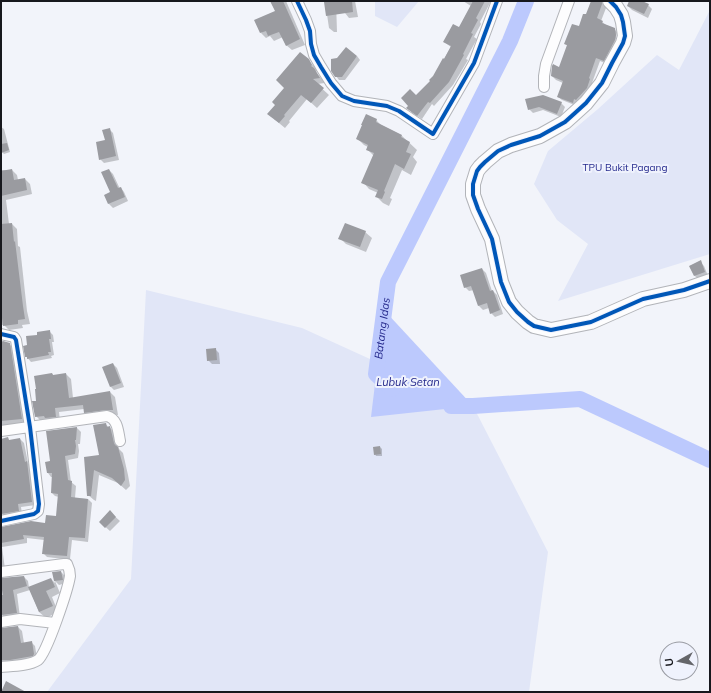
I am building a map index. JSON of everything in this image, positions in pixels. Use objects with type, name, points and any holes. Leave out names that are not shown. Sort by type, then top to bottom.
[{"type":"street","points":[[297,1],[310,31],[314,55],[330,83],[342,96],[354,100],[387,106],[399,111],[433,134],[474,63],[497,1]]},
{"type":"street","points":[[544,87],[546,64],[569,1]]},
{"type":"street","points":[[610,1],[621,15],[624,22],[625,36],[623,43],[602,83],[586,103],[565,122],[540,136],[511,145],[498,151],[491,156],[477,171],[473,184],[473,195],[480,215],[492,239],[502,282],[509,302],[513,308],[534,326],[552,330],[591,322],[643,299],[684,290],[710,281]]},
{"type":"street","points":[[1,334],[14,337],[16,340],[30,427],[39,504],[38,511],[34,514],[1,521]]},
{"type":"street","points":[[1,431],[107,416],[111,417],[116,424],[120,441]]},
{"type":"street","points":[[1,572],[67,564],[70,568],[70,576],[63,601],[49,640],[40,658],[32,663],[1,667]]},
{"type":"street","points":[[1,622],[20,619],[55,623]]},
{"type":"green space","points":[[375,1],[419,1],[397,27],[375,16]]},
{"type":"green space","name":"TPU Bukit Pagang","points":[[710,10],[710,254],[558,301],[588,244],[557,220],[534,184],[548,151],[598,109],[657,55],[679,70]]},
{"type":"green space","points":[[146,290],[302,328],[473,406],[548,552],[529,692],[47,692],[131,579]]},
{"type":"water","name":"Lubuk Setan","points":[[384,310],[473,406],[371,417]]},
{"type":"building","points":[[270,1],[283,1],[300,39],[286,46],[279,32],[268,36],[266,31],[260,33],[254,20],[275,11]]},
{"type":"building","points":[[352,1],[353,12],[326,16],[324,2]]},
{"type":"building","points":[[473,1],[485,1],[476,18],[478,20],[471,33],[473,34],[463,54],[464,55],[449,82],[430,103],[428,102],[417,116],[406,108],[408,106],[401,98],[410,89],[416,95],[430,81],[429,80],[451,46],[443,42],[453,24],[459,27]]},
{"type":"building","points":[[591,1],[602,1],[597,18],[603,21],[602,23],[615,28],[616,35],[604,61],[596,58],[587,88],[576,100],[574,99],[573,103],[557,97],[563,81],[551,76],[552,66],[553,64],[559,67],[567,45],[564,44],[572,24],[579,26],[583,14],[586,14]]},
{"type":"building","points":[[629,1],[642,1],[649,4],[644,14],[627,6]]},
{"type":"building","points":[[346,47],[357,56],[342,77],[335,77],[331,71],[331,59],[337,58]]},
{"type":"building","points":[[300,52],[309,59],[312,65],[311,66],[320,78],[313,79],[324,88],[311,103],[301,95],[279,123],[267,114],[275,105],[272,102],[284,88],[276,80]]},
{"type":"building","points":[[543,95],[562,102],[557,114],[539,107],[528,110],[525,99]]},
{"type":"building","points":[[366,114],[377,119],[376,122],[402,135],[401,137],[410,142],[406,152],[411,154],[404,169],[395,164],[382,199],[375,197],[378,190],[361,183],[374,153],[366,150],[368,145],[356,139]]},
{"type":"building","points":[[110,128],[116,156],[99,160],[96,142],[105,140],[102,130]]},
{"type":"building","points":[[7,143],[9,150],[1,153],[1,144]]},
{"type":"building","points":[[12,169],[14,180],[25,178],[27,190],[1,196],[1,171]]},
{"type":"building","points":[[109,169],[118,188],[121,187],[125,197],[108,204],[104,195],[110,192],[101,172]]},
{"type":"building","points":[[12,223],[25,319],[18,320],[18,324],[3,326],[1,310],[1,224]]},
{"type":"building","points":[[345,223],[366,231],[360,247],[338,239]]},
{"type":"building","points":[[701,260],[705,272],[694,276],[689,266]]},
{"type":"building","points":[[482,268],[490,291],[493,290],[500,310],[490,314],[487,303],[478,306],[471,286],[464,288],[460,275]]},
{"type":"building","points":[[50,330],[51,339],[49,339],[51,352],[48,352],[49,355],[27,359],[27,357],[25,357],[23,346],[27,345],[26,336],[37,335],[37,332]]},
{"type":"building","points":[[3,341],[10,343],[22,419],[1,421],[1,342]]},
{"type":"building","points":[[216,348],[217,360],[207,361],[206,349]]},
{"type":"building","points":[[113,363],[121,383],[110,387],[102,367]]},
{"type":"building","points":[[52,373],[53,375],[66,373],[69,398],[110,391],[113,410],[84,413],[83,405],[55,408],[56,417],[35,417],[32,401],[36,401],[34,376]]},
{"type":"building","points":[[106,423],[107,427],[110,426],[114,443],[118,447],[124,469],[125,480],[121,486],[112,478],[94,470],[91,496],[87,496],[84,457],[99,455],[93,425]]},
{"type":"building","points":[[77,427],[75,454],[65,456],[68,480],[72,481],[71,497],[88,499],[85,538],[69,537],[67,556],[42,554],[44,537],[23,535],[24,539],[1,543],[1,527],[31,521],[45,523],[46,515],[56,516],[58,494],[51,493],[52,473],[47,473],[45,462],[50,461],[46,431]]},
{"type":"building","points":[[8,437],[9,440],[20,438],[25,462],[27,461],[32,502],[18,504],[19,511],[1,514],[1,439]]},
{"type":"building","points":[[380,446],[381,454],[374,455],[373,447]]},
{"type":"building","points":[[110,510],[116,517],[105,528],[99,522]]},
{"type":"building","points":[[61,571],[63,580],[54,581],[52,572]]},
{"type":"building","points":[[24,576],[27,586],[13,590],[17,613],[1,615],[1,595],[3,595],[1,578]]},
{"type":"building","points":[[51,578],[55,587],[46,591],[53,606],[39,612],[28,587]]},
{"type":"building","points":[[18,626],[21,643],[32,641],[33,656],[1,660],[1,628]]},
{"type":"building","points":[[6,681],[26,692],[1,692]]},
{"type":"waterway","name":"Batang Idas","points":[[392,389],[376,374],[388,282],[510,41],[526,1]]},
{"type":"waterway","name":"Batang Idas","points":[[451,406],[580,399],[710,460]]},
{"type":"cycle path","points":[[297,1],[310,31],[314,55],[331,83],[342,96],[354,101],[387,106],[399,111],[433,134],[474,63],[497,1]]},
{"type":"cycle path","points":[[610,1],[621,15],[625,36],[623,43],[602,83],[586,103],[565,122],[540,136],[511,145],[498,151],[477,171],[473,184],[473,195],[492,239],[501,282],[509,302],[517,312],[534,326],[551,330],[591,322],[643,299],[684,290],[710,281]]},
{"type":"cycle path","points":[[1,334],[14,337],[16,340],[30,427],[39,504],[38,511],[34,514],[1,521]]}]
